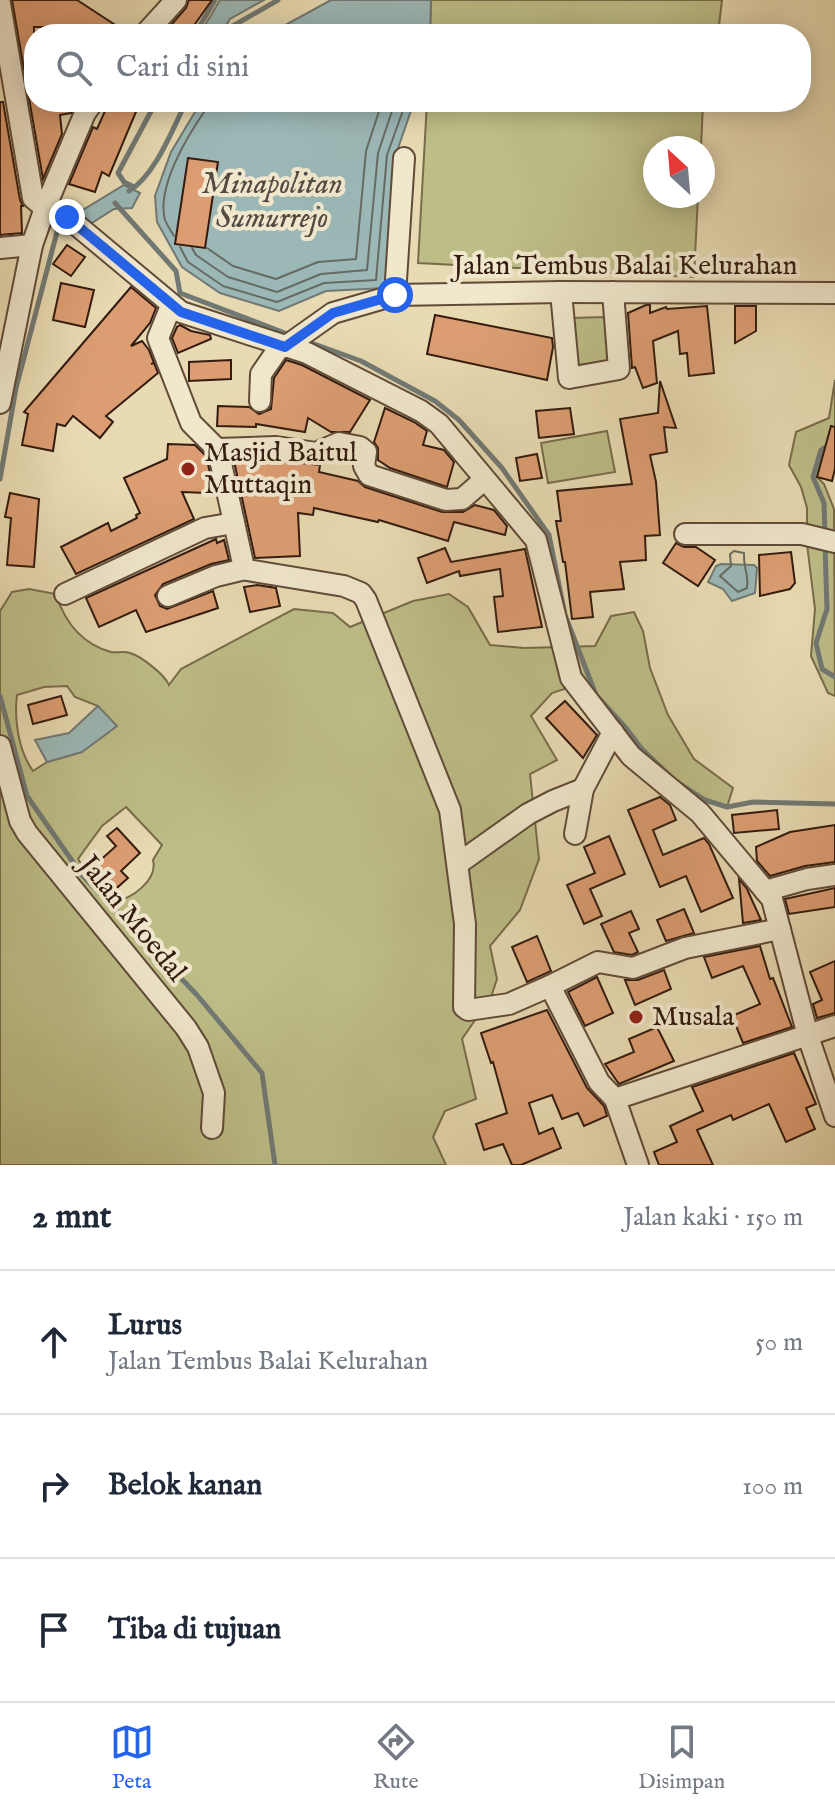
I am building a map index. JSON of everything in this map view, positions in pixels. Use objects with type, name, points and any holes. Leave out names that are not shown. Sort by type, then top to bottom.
[{"type":"street","points":[[154,24],[176,0]]},
{"type":"street","points":[[0,4],[2,38],[33,198],[42,216]]},
{"type":"street","points":[[0,403],[32,245],[86,112]]},
{"type":"street","points":[[395,295],[404,158]]},
{"type":"street","points":[[42,216],[67,217],[181,312],[307,353],[421,411],[439,424],[461,448],[536,540],[571,678],[631,756],[700,813],[772,899],[808,1036],[835,1116]]},
{"type":"street","points":[[0,248],[32,245]]},
{"type":"street","points":[[561,292],[569,378],[619,369],[613,292]]},
{"type":"street","name":"Jalan Tembus Balai Kelurahan","points":[[283,346],[333,313],[395,295],[835,293]]},
{"type":"street","points":[[171,306],[158,338],[191,423],[217,449],[245,569]]},
{"type":"street","points":[[260,401],[261,374],[283,346]]},
{"type":"street","points":[[217,449],[276,447],[316,453],[339,443],[360,447],[366,452],[364,466],[369,475],[446,500],[462,499],[484,480]]},
{"type":"street","points":[[65,594],[205,528],[234,523]]},
{"type":"street","points":[[685,534],[802,534],[835,539]]},
{"type":"street","points":[[168,596],[216,576],[245,569],[344,586],[361,593],[450,810],[465,924],[464,1007],[468,1010],[509,1004],[598,962],[633,968],[685,948],[780,929]]},
{"type":"street","points":[[575,834],[583,789],[613,732]]},
{"type":"street","name":"Jalan Moedal","points":[[0,746],[20,821],[27,833],[82,905],[186,1028],[198,1047],[214,1093],[212,1128]]},
{"type":"street","points":[[459,863],[528,814],[583,789]]},
{"type":"street","points":[[765,891],[835,875]]},
{"type":"street","points":[[550,986],[599,1082],[615,1099],[638,1165]]},
{"type":"street","points":[[615,1099],[835,1026]]},
{"type":"green space","points":[[431,0],[722,0],[719,24],[430,24]]},
{"type":"green space","points":[[426,112],[703,112],[702,136],[643,136],[643,208],[697,208],[694,277],[418,263]]},
{"type":"green space","points":[[605,317],[608,364],[574,365],[572,318]]},
{"type":"green space","points":[[835,380],[835,450],[825,448],[817,477],[824,484],[834,509],[835,696],[828,693],[811,656],[815,609],[807,544],[807,508],[801,487],[789,465],[796,432],[829,418]]},
{"type":"green space","points":[[607,431],[615,472],[548,483],[541,443]]},
{"type":"green space","points":[[29,589],[56,594],[64,614],[83,638],[111,652],[135,655],[158,671],[169,685],[181,669],[294,609],[333,613],[350,627],[413,601],[449,594],[468,607],[490,645],[524,648],[595,646],[611,616],[634,612],[643,631],[650,668],[668,715],[694,759],[733,788],[727,807],[705,800],[674,780],[656,786],[641,748],[596,695],[567,688],[552,693],[531,716],[557,760],[530,774],[539,859],[520,910],[490,946],[497,979],[491,997],[462,1039],[476,1099],[445,1111],[433,1137],[446,1165],[0,1165],[0,611],[12,592]],"holes":[[[67,686],[75,697],[98,706],[82,752],[47,762],[33,771],[18,734],[17,695],[44,687]],[[126,807],[162,845],[153,860],[152,875],[148,881],[135,893],[113,902],[78,859],[102,826]]]},
{"type":"water","points":[[220,0],[264,0],[230,19],[227,24],[206,24]]},
{"type":"water","points":[[331,0],[431,0],[430,24],[287,24]]},
{"type":"water","name":"Minapolitan Sumurrejo","points":[[195,112],[411,112],[395,157],[385,288],[326,291],[279,311],[220,293],[182,267],[157,222],[155,196],[171,152]]},
{"type":"water","points":[[124,185],[140,193],[132,208],[114,209],[84,228],[73,216]]},
{"type":"water","points":[[754,565],[757,568],[755,593],[732,601],[723,589],[708,582],[716,566]]},
{"type":"water","points":[[98,706],[117,726],[82,752],[47,762],[35,740],[69,733]]},
{"type":"building","points":[[12,0],[77,0],[114,24],[24,24],[24,69]]},
{"type":"building","points":[[189,0],[212,0],[195,24],[172,24]]},
{"type":"building","points":[[0,102],[3,102],[23,206],[22,233],[0,235]]},
{"type":"building","points":[[31,112],[72,112],[60,115],[62,134],[43,179]]},
{"type":"building","points":[[105,112],[136,112],[109,176],[102,172],[95,192],[69,184],[93,127],[97,129]]},
{"type":"building","points":[[188,158],[218,162],[205,248],[175,244]]},
{"type":"building","points":[[67,245],[85,257],[71,276],[53,264]]},
{"type":"building","points":[[61,283],[94,290],[85,327],[53,320]]},
{"type":"building","points":[[131,287],[156,308],[150,323],[131,346],[142,341],[158,373],[106,416],[113,422],[100,438],[73,416],[65,426],[57,424],[53,451],[22,445],[28,414],[24,412]]},
{"type":"building","points":[[650,305],[650,313],[666,307],[707,306],[714,373],[689,376],[687,353],[680,354],[678,331],[653,341],[657,383],[643,388],[635,367],[632,368],[628,313]]},
{"type":"building","points":[[735,306],[756,306],[756,331],[735,343]]},
{"type":"building","points":[[435,315],[552,338],[547,380],[427,354]]},
{"type":"building","points":[[180,325],[210,335],[211,339],[178,353],[172,338]]},
{"type":"building","points":[[231,360],[231,379],[189,381],[189,362]]},
{"type":"building","points":[[286,360],[370,400],[350,432],[331,432],[308,418],[305,432],[256,424],[256,427],[217,426],[218,406],[249,407],[259,414],[271,409],[274,378]]},
{"type":"building","points":[[660,381],[676,428],[664,427],[667,452],[650,455],[656,482],[660,535],[645,536],[646,560],[620,562],[624,589],[590,592],[593,617],[572,619],[556,521],[561,521],[557,491],[632,484],[620,419],[658,413]]},
{"type":"building","points":[[385,408],[427,431],[423,445],[444,450],[454,462],[447,487],[390,468],[378,460],[378,448],[374,442]]},
{"type":"building","points":[[570,408],[574,434],[539,438],[536,411]]},
{"type":"building","points":[[831,426],[835,427],[832,481],[817,477]]},
{"type":"building","points":[[168,444],[195,445],[206,456],[212,481],[208,481],[207,493],[182,492],[194,519],[76,574],[61,547],[108,523],[111,531],[137,518],[136,515],[140,513],[124,478],[167,459]]},
{"type":"building","points":[[537,454],[542,478],[520,481],[516,458]]},
{"type":"building","points":[[275,460],[320,465],[319,472],[358,481],[365,487],[442,512],[463,512],[475,505],[494,510],[507,526],[505,535],[454,522],[448,541],[379,520],[314,508],[313,515],[298,513],[300,556],[255,558],[234,461]]},
{"type":"building","points":[[10,493],[39,499],[34,567],[7,565],[11,518],[5,517]]},
{"type":"building","points":[[216,539],[217,543],[224,540],[229,560],[163,584],[155,595],[160,606],[167,609],[213,591],[218,608],[146,632],[136,610],[99,627],[86,598]]},
{"type":"building","points":[[676,543],[696,547],[715,560],[698,586],[663,563]]},
{"type":"building","points":[[445,548],[451,562],[525,549],[542,627],[498,632],[494,597],[503,596],[500,569],[460,576],[459,571],[427,583],[418,558]]},
{"type":"building","points":[[791,552],[795,583],[790,589],[760,596],[759,555]]},
{"type":"building","points":[[257,585],[276,588],[280,606],[250,612],[244,587]]},
{"type":"building","points":[[61,696],[67,715],[33,724],[28,705]]},
{"type":"building","points":[[565,701],[597,735],[583,758],[546,718]]},
{"type":"building","points":[[660,797],[670,805],[676,820],[653,830],[663,855],[704,838],[733,898],[701,912],[686,876],[660,887],[628,810]]},
{"type":"building","points":[[777,810],[779,829],[734,833],[732,815]]},
{"type":"building","points":[[835,825],[835,862],[805,866],[770,876],[757,861],[756,847],[790,832]]},
{"type":"building","points":[[117,828],[140,853],[121,871],[128,878],[110,894],[99,882],[105,876],[95,865],[116,846],[107,836]]},
{"type":"building","points":[[609,836],[625,874],[590,889],[602,916],[584,924],[567,885],[595,873],[584,847]]},
{"type":"building","points":[[739,879],[747,889],[761,920],[743,923]]},
{"type":"building","points":[[835,888],[835,907],[789,914],[785,899]]},
{"type":"building","points":[[684,909],[694,933],[666,941],[657,920]]},
{"type":"building","points":[[631,911],[639,929],[629,933],[638,952],[632,955],[614,952],[601,924]]},
{"type":"building","points":[[537,936],[551,971],[527,982],[512,947]]},
{"type":"building","points":[[760,946],[770,979],[773,978],[792,1027],[743,1043],[732,1016],[760,1004],[743,966],[712,978],[704,957]]},
{"type":"building","points":[[835,961],[835,1013],[817,1018],[813,1004],[822,1000],[810,972]]},
{"type":"building","points":[[664,970],[671,989],[635,1005],[625,980],[638,980]]},
{"type":"building","points":[[597,977],[613,1013],[585,1026],[568,992]]},
{"type":"building","points":[[547,1010],[587,1088],[604,1106],[607,1116],[584,1126],[578,1113],[562,1119],[552,1095],[529,1103],[539,1134],[553,1128],[561,1148],[521,1165],[512,1165],[503,1144],[484,1150],[476,1124],[507,1113],[493,1062],[481,1033]]},
{"type":"building","points":[[657,1027],[674,1061],[619,1084],[605,1064],[634,1052],[629,1039]]},
{"type":"building","points":[[794,1053],[816,1104],[806,1108],[815,1129],[786,1142],[769,1104],[733,1120],[731,1115],[697,1130],[713,1165],[659,1165],[654,1152],[677,1142],[670,1126],[703,1111],[692,1087]]},
{"type":"waterway","points":[[201,24],[215,0]]},
{"type":"waterway","points":[[236,24],[278,0]]},
{"type":"waterway","points":[[134,187],[124,182],[118,173],[151,112]]},
{"type":"waterway","points":[[129,191],[155,163],[181,112]]},
{"type":"waterway","points":[[115,203],[176,271],[180,293],[290,335]]},
{"type":"waterway","points":[[0,479],[16,388],[57,232],[68,225]]},
{"type":"waterway","points":[[306,341],[361,361],[435,401],[459,420],[502,468],[549,535],[565,615],[596,695],[641,748],[674,780],[705,800],[727,807],[753,802],[835,804]]},
{"type":"waterway","points":[[825,534],[824,503],[813,477],[821,450],[835,441]]},
{"type":"waterway","points":[[825,544],[827,609],[816,643],[822,669],[835,677]]},
{"type":"waterway","points":[[0,696],[27,796],[82,875],[197,995],[262,1073],[275,1165]]},
{"type":"place","name":"Masjid Baitul Muttaqin","points":[[188,469]]},
{"type":"place","name":"Musala","points":[[636,1017]]},
{"type":"route","points":[[67,217],[181,312],[285,347],[333,313],[395,295]]}]
